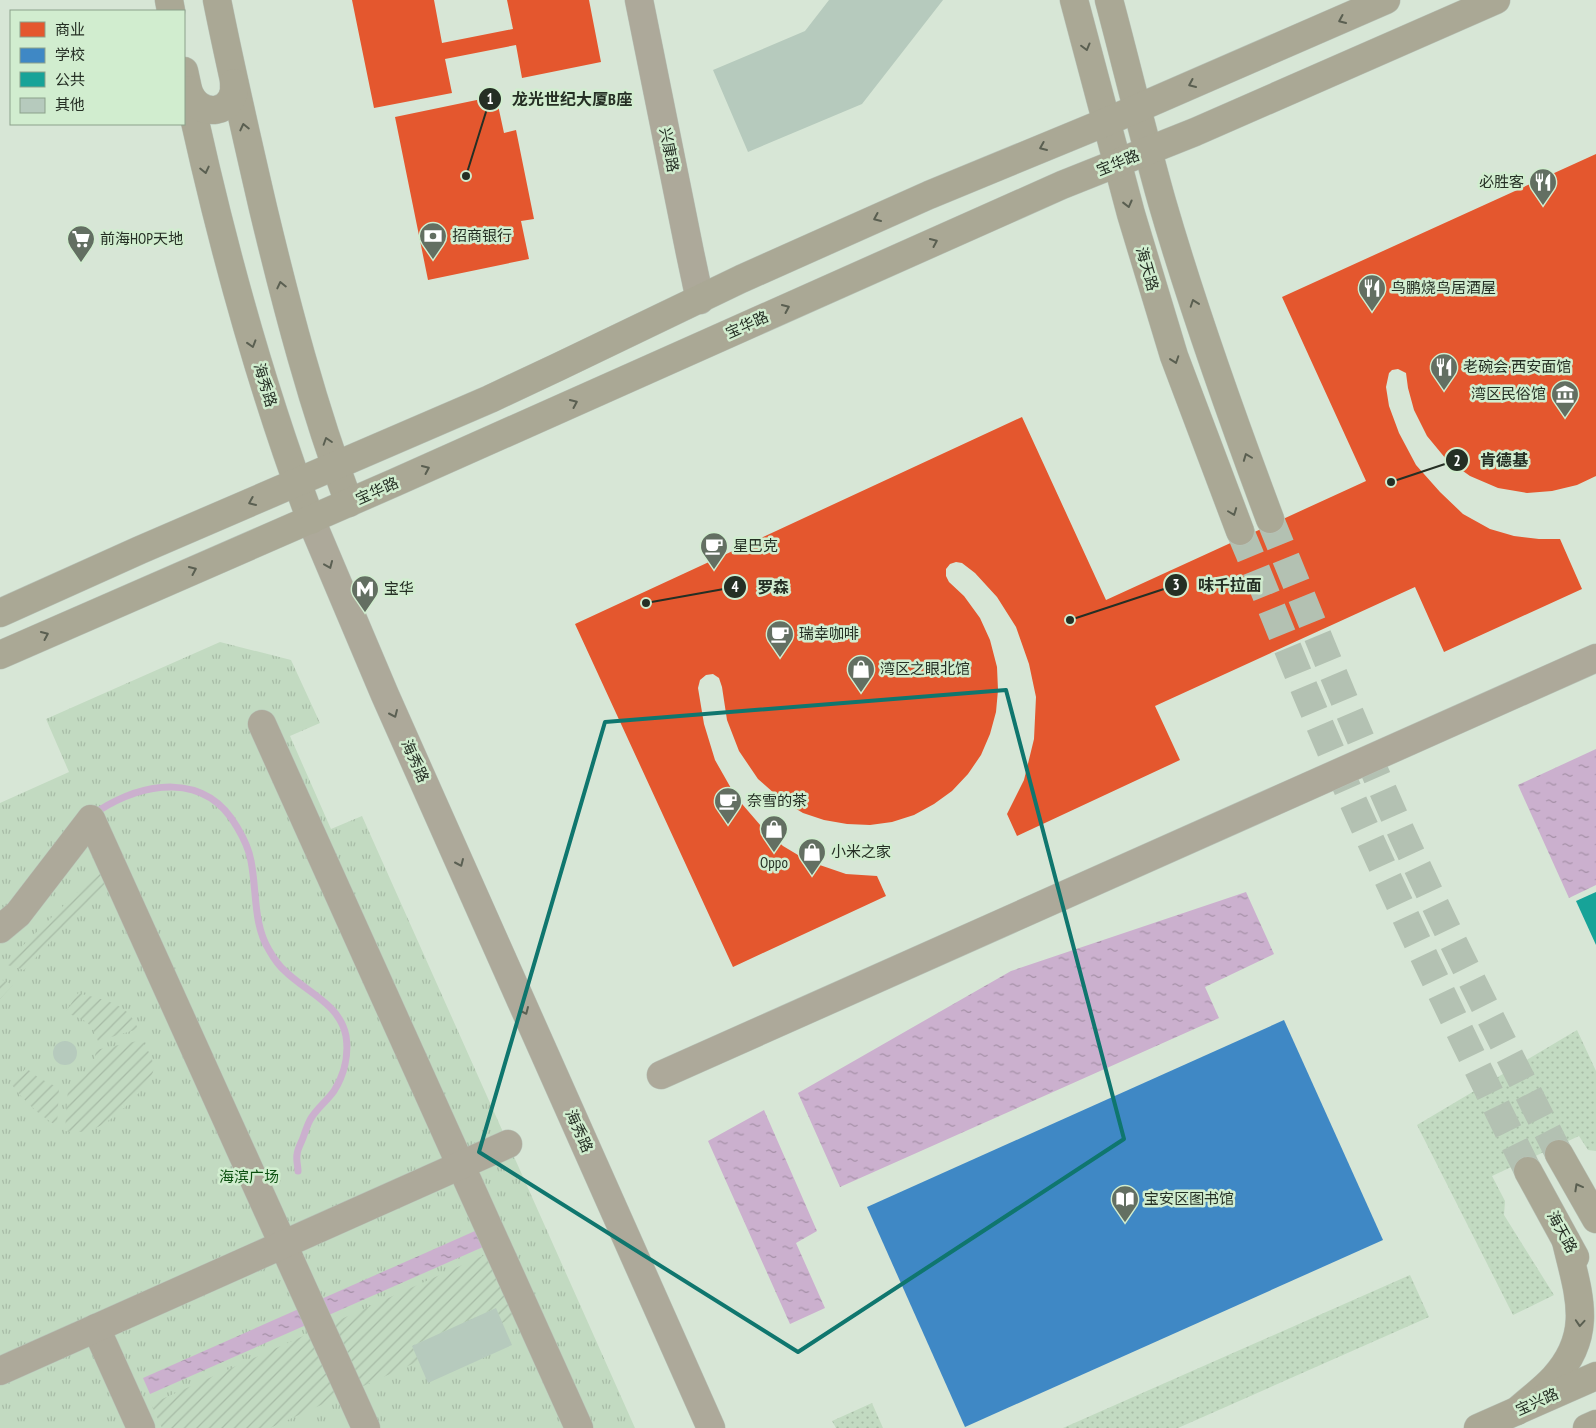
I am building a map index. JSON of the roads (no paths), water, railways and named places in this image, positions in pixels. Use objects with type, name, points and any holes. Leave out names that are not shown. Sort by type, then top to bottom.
[{"type":"main road","points":[[217,0],[234,82],[286,302],[315,403],[349,503]]},
{"type":"main road","name":"海天路","points":[[1074,0],[1148,275],[1174,356],[1240,531]]},
{"type":"main road","points":[[1109,0],[1162,202],[1190,292],[1270,519]]},
{"type":"main road","points":[[0,613],[550,371],[741,279],[929,196],[1106,122],[1386,0]]},
{"type":"main road","name":"宝华路","points":[[0,655],[311,520],[1036,197],[1327,75],[1496,0]]},
{"type":"main road","points":[[186,80],[191,98],[196,104],[210,110],[218,109],[230,101],[234,82]]},
{"type":"main road","name":"海秀路","points":[[186,80],[214,205],[237,292],[297,482],[311,520]]},
{"type":"main road","points":[[91,572],[100,570],[107,572],[112,575],[119,585],[118,598],[115,603],[106,608]]},
{"type":"main road","points":[[1560,1154],[1596,1219]]},
{"type":"main road","name":"海天路","points":[[1528,1171],[1596,1293]]},
{"type":"main road","points":[[1517,1411],[1554,1378],[1572,1354],[1578,1340],[1581,1325],[1580,1302],[1566,1241]]},
{"type":"main road","name":"宝兴路","points":[[1478,1428],[1596,1376]]},
{"type":"main road","points":[[1587,1428],[1596,1424]]},
{"type":"street","name":"兴康路","points":[[639,0],[700,300]]},
{"type":"street","name":"海秀路","points":[[311,520],[389,704],[711,1428]]},
{"type":"street","points":[[661,1076],[1596,658]]},
{"type":"street","points":[[262,724],[579,1428]]},
{"type":"street","points":[[0,928],[18,914],[91,820],[366,1428]]},
{"type":"street","points":[[0,1371],[508,1144]]},
{"type":"street","points":[[96,1328],[141,1428]]},
{"type":"water","points":[[1596,749],[1596,885],[1569,898],[1518,785]]},
{"type":"water","points":[[1246,892],[1274,954],[1205,987],[1219,1018],[840,1187],[798,1093],[1011,971]]},
{"type":"water","points":[[764,1110],[817,1231],[796,1243],[825,1308],[790,1324],[708,1141]]},
{"type":"water","points":[[484,1227],[492,1243],[150,1394],[143,1378]]},
{"type":"waterway","points":[[98,811],[135,793],[173,787],[191,790],[208,797],[224,809],[246,843],[253,872],[260,929],[269,950],[276,961],[293,979],[330,1007],[343,1025],[346,1036],[347,1050],[341,1078],[334,1091],[315,1112],[309,1122],[297,1153],[298,1171]]},
{"type":"tunnel","points":[[1270,519],[1403,836],[1460,956],[1559,1154]]},
{"type":"tunnel","points":[[1240,531],[1301,681],[1388,880],[1528,1171]]},
{"type":"place","name":"龙光世纪大厦B座","points":[[466,176]]},
{"type":"place","name":"必胜客","points":[[1543,206]]},
{"type":"place","name":"招商银行","points":[[433,260]]},
{"type":"place","name":"前海HOP天地","points":[[81,263]]},
{"type":"place","name":"鸟鹏烧鸟居酒屋","points":[[1372,312]]},
{"type":"place","name":"老碗会·西安面馆","points":[[1444,391]]},
{"type":"place","name":"湾区民俗馆","points":[[1565,418]]},
{"type":"place","name":"肯德基","points":[[1391,482]]},
{"type":"place","name":"星巴克","points":[[714,570]]},
{"type":"place","name":"罗森","points":[[646,603]]},
{"type":"place","name":"宝华","points":[[365,613]]},
{"type":"place","name":"味千拉面","points":[[1070,620]]},
{"type":"place","name":"瑞幸咖啡","points":[[780,658]]},
{"type":"place","name":"湾区之眼北馆","points":[[861,693]]},
{"type":"place","name":"奈雪的茶","points":[[728,825]]},
{"type":"place","name":"Oppo","points":[[774,853]]},
{"type":"place","name":"小米之家","points":[[812,876]]},
{"type":"place","name":"宝安区图书馆","points":[[1125,1223]]},
{"type":"park label","name":"海滨广场","points":[[249,1177]]}]
